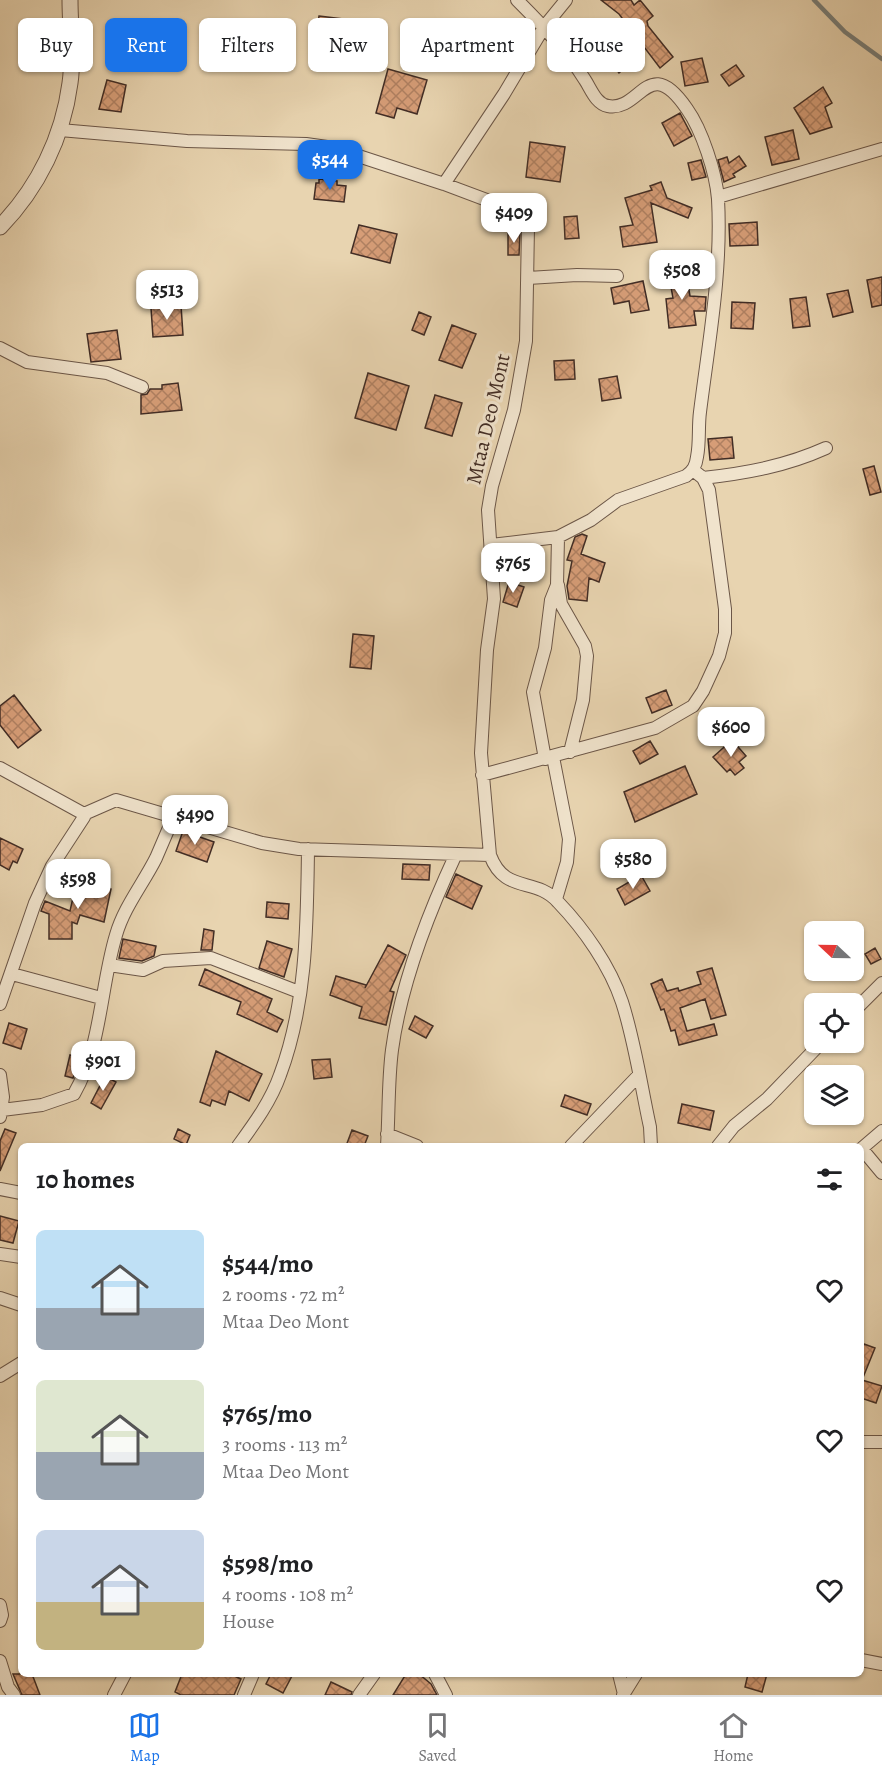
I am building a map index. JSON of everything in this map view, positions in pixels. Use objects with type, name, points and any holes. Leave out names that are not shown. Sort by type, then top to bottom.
[{"type":"street","points":[[0,226],[42,171],[60,130],[70,82],[70,0]]},
{"type":"street","points":[[482,775],[655,728],[693,706],[703,691],[719,656],[725,633],[725,609],[709,490],[698,474],[700,413],[717,301],[718,196],[709,156],[688,109],[665,86],[651,85],[621,105],[609,106],[599,102],[578,69],[517,0]]},
{"type":"street","points":[[444,184],[504,94],[543,27],[566,0]]},
{"type":"street","name":"Mtaa Deo Mont","points":[[60,130],[187,141],[306,144],[334,148],[444,184],[516,211],[524,217],[528,227],[526,341],[518,387],[490,494],[488,510],[494,599],[487,650],[482,775],[490,855]]},
{"type":"street","points":[[718,196],[882,149]]},
{"type":"street","points":[[528,278],[616,276]]},
{"type":"street","points":[[0,348],[27,362],[107,373],[142,387]]},
{"type":"street","points":[[491,545],[558,537],[591,520],[618,500],[686,476],[759,471],[800,460],[826,448]]},
{"type":"street","points":[[558,537],[557,585],[561,604],[585,646],[587,656],[583,700],[570,752]]},
{"type":"street","points":[[556,899],[567,862],[569,839],[533,692],[545,648],[551,600],[557,585]]},
{"type":"street","points":[[0,768],[84,814]]},
{"type":"street","points":[[84,814],[116,800],[262,843],[308,849],[490,855],[496,870],[505,877],[544,891],[556,899],[598,953],[622,1001],[650,1127],[651,1143]]},
{"type":"street","points":[[0,1004],[35,903],[52,866],[84,819],[84,814]]},
{"type":"street","points":[[0,1075],[1,1114],[42,1105],[74,1094],[84,1076],[98,1031],[101,998],[123,914],[155,859],[174,816]]},
{"type":"street","points":[[240,1143],[257,1120],[280,1077],[307,951],[308,849]]},
{"type":"street","points":[[402,1143],[387,1140],[392,1050],[404,997],[439,890],[456,854]]},
{"type":"street","points":[[109,965],[143,970],[163,962],[211,958],[299,992]]},
{"type":"street","points":[[12,974],[101,998]]},
{"type":"street","points":[[864,1001],[882,983]]},
{"type":"street","points":[[720,1143],[734,1126],[767,1099],[811,1053]]},
{"type":"street","points":[[574,1143],[638,1076]]},
{"type":"street","points":[[864,1146],[882,1131]]},
{"type":"street","points":[[864,1152],[882,1173]]},
{"type":"street","points":[[0,1189],[18,1192]]},
{"type":"street","points":[[0,1254],[18,1257]]},
{"type":"street","points":[[0,1298],[18,1304]]},
{"type":"street","points":[[0,1376],[18,1365]]},
{"type":"street","points":[[864,1442],[882,1442]]},
{"type":"street","points":[[0,1605],[2,1615],[0,1621]]},
{"type":"street","points":[[0,1661],[8,1687],[14,1695]]},
{"type":"street","points":[[864,1661],[882,1664]]},
{"type":"street","points":[[114,1695],[123,1677]]},
{"type":"street","points":[[244,1695],[251,1677]]},
{"type":"street","points":[[359,1695],[372,1677]]},
{"type":"street","points":[[437,1677],[446,1695]]},
{"type":"street","points":[[620,1677],[623,1694]]},
{"type":"street","points":[[623,1694],[634,1677]]},
{"type":"building","points":[[601,0],[631,0],[634,5],[640,0],[653,16],[647,21],[648,26],[673,57],[660,68],[645,48],[645,18],[622,18]]},
{"type":"building","points":[[702,58],[708,82],[685,86],[681,62]]},
{"type":"building","points":[[736,65],[744,76],[729,86],[721,75]]},
{"type":"building","points":[[388,69],[427,80],[417,114],[397,108],[394,118],[376,113]]},
{"type":"building","points":[[107,80],[126,85],[121,112],[99,109]]},
{"type":"building","points":[[823,87],[832,103],[825,107],[832,127],[810,134],[794,108]]},
{"type":"building","points":[[680,113],[692,136],[674,146],[662,123]]},
{"type":"building","points":[[793,130],[799,159],[772,165],[765,137]]},
{"type":"building","points":[[530,142],[565,147],[560,182],[526,177]]},
{"type":"building","points":[[739,156],[746,166],[733,174],[735,177],[724,182],[718,160],[727,157],[729,163]]},
{"type":"building","points":[[701,160],[706,177],[692,180],[688,163]]},
{"type":"building","points":[[319,179],[337,181],[337,185],[346,186],[344,202],[314,199],[316,183],[319,183]]},
{"type":"building","points":[[661,182],[667,198],[692,208],[688,218],[651,203],[657,242],[623,247],[620,227],[633,225],[625,198],[652,190],[650,186]]},
{"type":"building","points":[[577,216],[579,238],[565,239],[564,217]]},
{"type":"building","points":[[757,222],[758,245],[730,246],[729,224]]},
{"type":"building","points":[[359,225],[397,234],[390,263],[351,253]]},
{"type":"building","points":[[508,232],[520,233],[519,255],[508,255]]},
{"type":"building","points":[[685,267],[690,296],[706,297],[705,311],[694,311],[696,325],[669,328],[666,299],[673,298],[668,270]]},
{"type":"building","points":[[882,277],[882,305],[872,307],[867,280]]},
{"type":"building","points":[[643,281],[649,310],[631,313],[629,301],[614,304],[611,288]]},
{"type":"building","points":[[848,290],[853,312],[833,317],[827,294]]},
{"type":"building","points":[[806,297],[810,326],[793,328],[790,299]]},
{"type":"building","points":[[732,302],[755,303],[753,329],[731,328]]},
{"type":"building","points":[[181,305],[183,335],[153,337],[151,308]]},
{"type":"building","points":[[419,312],[431,317],[424,335],[412,330]]},
{"type":"building","points":[[452,325],[476,334],[462,368],[439,360]]},
{"type":"building","points":[[117,330],[121,359],[91,362],[87,334]]},
{"type":"building","points":[[574,360],[575,379],[555,380],[554,361]]},
{"type":"building","points":[[368,373],[409,386],[396,430],[355,418]]},
{"type":"building","points":[[617,376],[621,398],[602,401],[599,379]]},
{"type":"building","points":[[178,383],[182,410],[141,414],[141,395],[147,394],[150,389],[162,389],[162,385]]},
{"type":"building","points":[[435,395],[462,403],[452,436],[425,428]]},
{"type":"building","points":[[732,437],[734,458],[710,460],[708,439]]},
{"type":"building","points":[[874,466],[881,492],[870,495],[863,469]]},
{"type":"building","points":[[582,534],[587,536],[581,554],[605,563],[599,582],[589,578],[587,601],[569,599],[567,586],[572,561],[567,560],[575,537]]},
{"type":"building","points":[[509,582],[524,587],[517,607],[503,602]]},
{"type":"building","points":[[353,634],[374,636],[371,669],[350,667]]},
{"type":"building","points":[[666,690],[672,705],[652,713],[646,698]]},
{"type":"building","points":[[14,695],[41,730],[18,748],[0,725],[0,706]]},
{"type":"building","points":[[732,740],[746,756],[739,762],[744,768],[735,775],[730,769],[727,772],[713,757]]},
{"type":"building","points":[[650,741],[658,754],[640,764],[633,751]]},
{"type":"building","points":[[685,766],[697,794],[635,822],[624,792]]},
{"type":"building","points":[[183,831],[214,842],[207,862],[176,851]]},
{"type":"building","points":[[0,838],[23,849],[17,863],[13,861],[9,870],[0,865]]},
{"type":"building","points":[[403,864],[430,865],[429,880],[402,879]]},
{"type":"building","points":[[456,874],[482,886],[472,909],[446,897]]},
{"type":"building","points":[[641,875],[650,891],[625,905],[617,889]]},
{"type":"building","points":[[77,880],[111,889],[104,922],[80,915],[77,924],[72,922],[72,939],[49,939],[49,914],[41,911],[45,901],[70,911]]},
{"type":"building","points":[[267,902],[289,904],[288,919],[266,917]]},
{"type":"building","points":[[204,929],[214,931],[212,950],[201,950]]},
{"type":"building","points":[[123,939],[156,946],[154,956],[142,961],[119,958]]},
{"type":"building","points":[[267,941],[292,949],[284,977],[259,968]]},
{"type":"building","points":[[388,945],[406,955],[390,991],[394,992],[386,1025],[359,1018],[362,1007],[330,995],[336,976],[366,985],[365,988]]},
{"type":"building","points":[[875,948],[881,959],[871,964],[865,954]]},
{"type":"building","points":[[712,968],[726,1015],[711,1019],[705,999],[680,1008],[687,1031],[714,1024],[717,1035],[679,1045],[675,1030],[671,1031],[664,1009],[661,1010],[651,984],[662,979],[667,991],[678,988],[679,991],[701,984],[697,972]]},
{"type":"building","points":[[205,969],[272,999],[267,1012],[283,1020],[277,1032],[237,1014],[241,1002],[199,985]]},
{"type":"building","points":[[415,1016],[433,1026],[426,1038],[409,1029]]},
{"type":"building","points":[[9,1023],[27,1029],[21,1049],[3,1043]]},
{"type":"building","points":[[216,1051],[262,1074],[249,1101],[229,1091],[225,1105],[212,1100],[210,1106],[200,1102]]},
{"type":"building","points":[[70,1055],[80,1057],[73,1078],[65,1076]]},
{"type":"building","points":[[330,1059],[332,1077],[314,1079],[312,1060]]},
{"type":"building","points":[[105,1076],[116,1082],[101,1109],[91,1103]]},
{"type":"building","points":[[565,1095],[591,1104],[587,1115],[561,1106]]},
{"type":"building","points":[[682,1104],[714,1111],[710,1130],[678,1123]]},
{"type":"building","points":[[5,1129],[16,1133],[0,1171],[0,1141]]},
{"type":"building","points":[[178,1129],[190,1135],[187,1143],[174,1139]]},
{"type":"building","points":[[352,1130],[368,1136],[365,1143],[347,1143]]},
{"type":"building","points":[[0,1216],[18,1221],[13,1243],[0,1240]]},
{"type":"building","points":[[864,1344],[875,1348],[864,1375]]},
{"type":"building","points":[[864,1381],[882,1386],[876,1403],[864,1399]]},
{"type":"building","points":[[13,1674],[18,1674],[18,1677],[33,1677],[40,1695],[22,1695]]},
{"type":"building","points":[[181,1677],[237,1677],[241,1679],[234,1695],[181,1695],[175,1692]]},
{"type":"building","points":[[270,1677],[291,1677],[283,1693],[266,1684]]},
{"type":"building","points":[[404,1677],[423,1677],[431,1684],[437,1695],[393,1695]]},
{"type":"building","points":[[747,1677],[766,1677],[762,1692],[745,1687]]},
{"type":"building","points":[[331,1682],[352,1692],[351,1695],[325,1695]]},
{"type":"waterway","points":[[814,0],[845,32],[882,59]]}]
